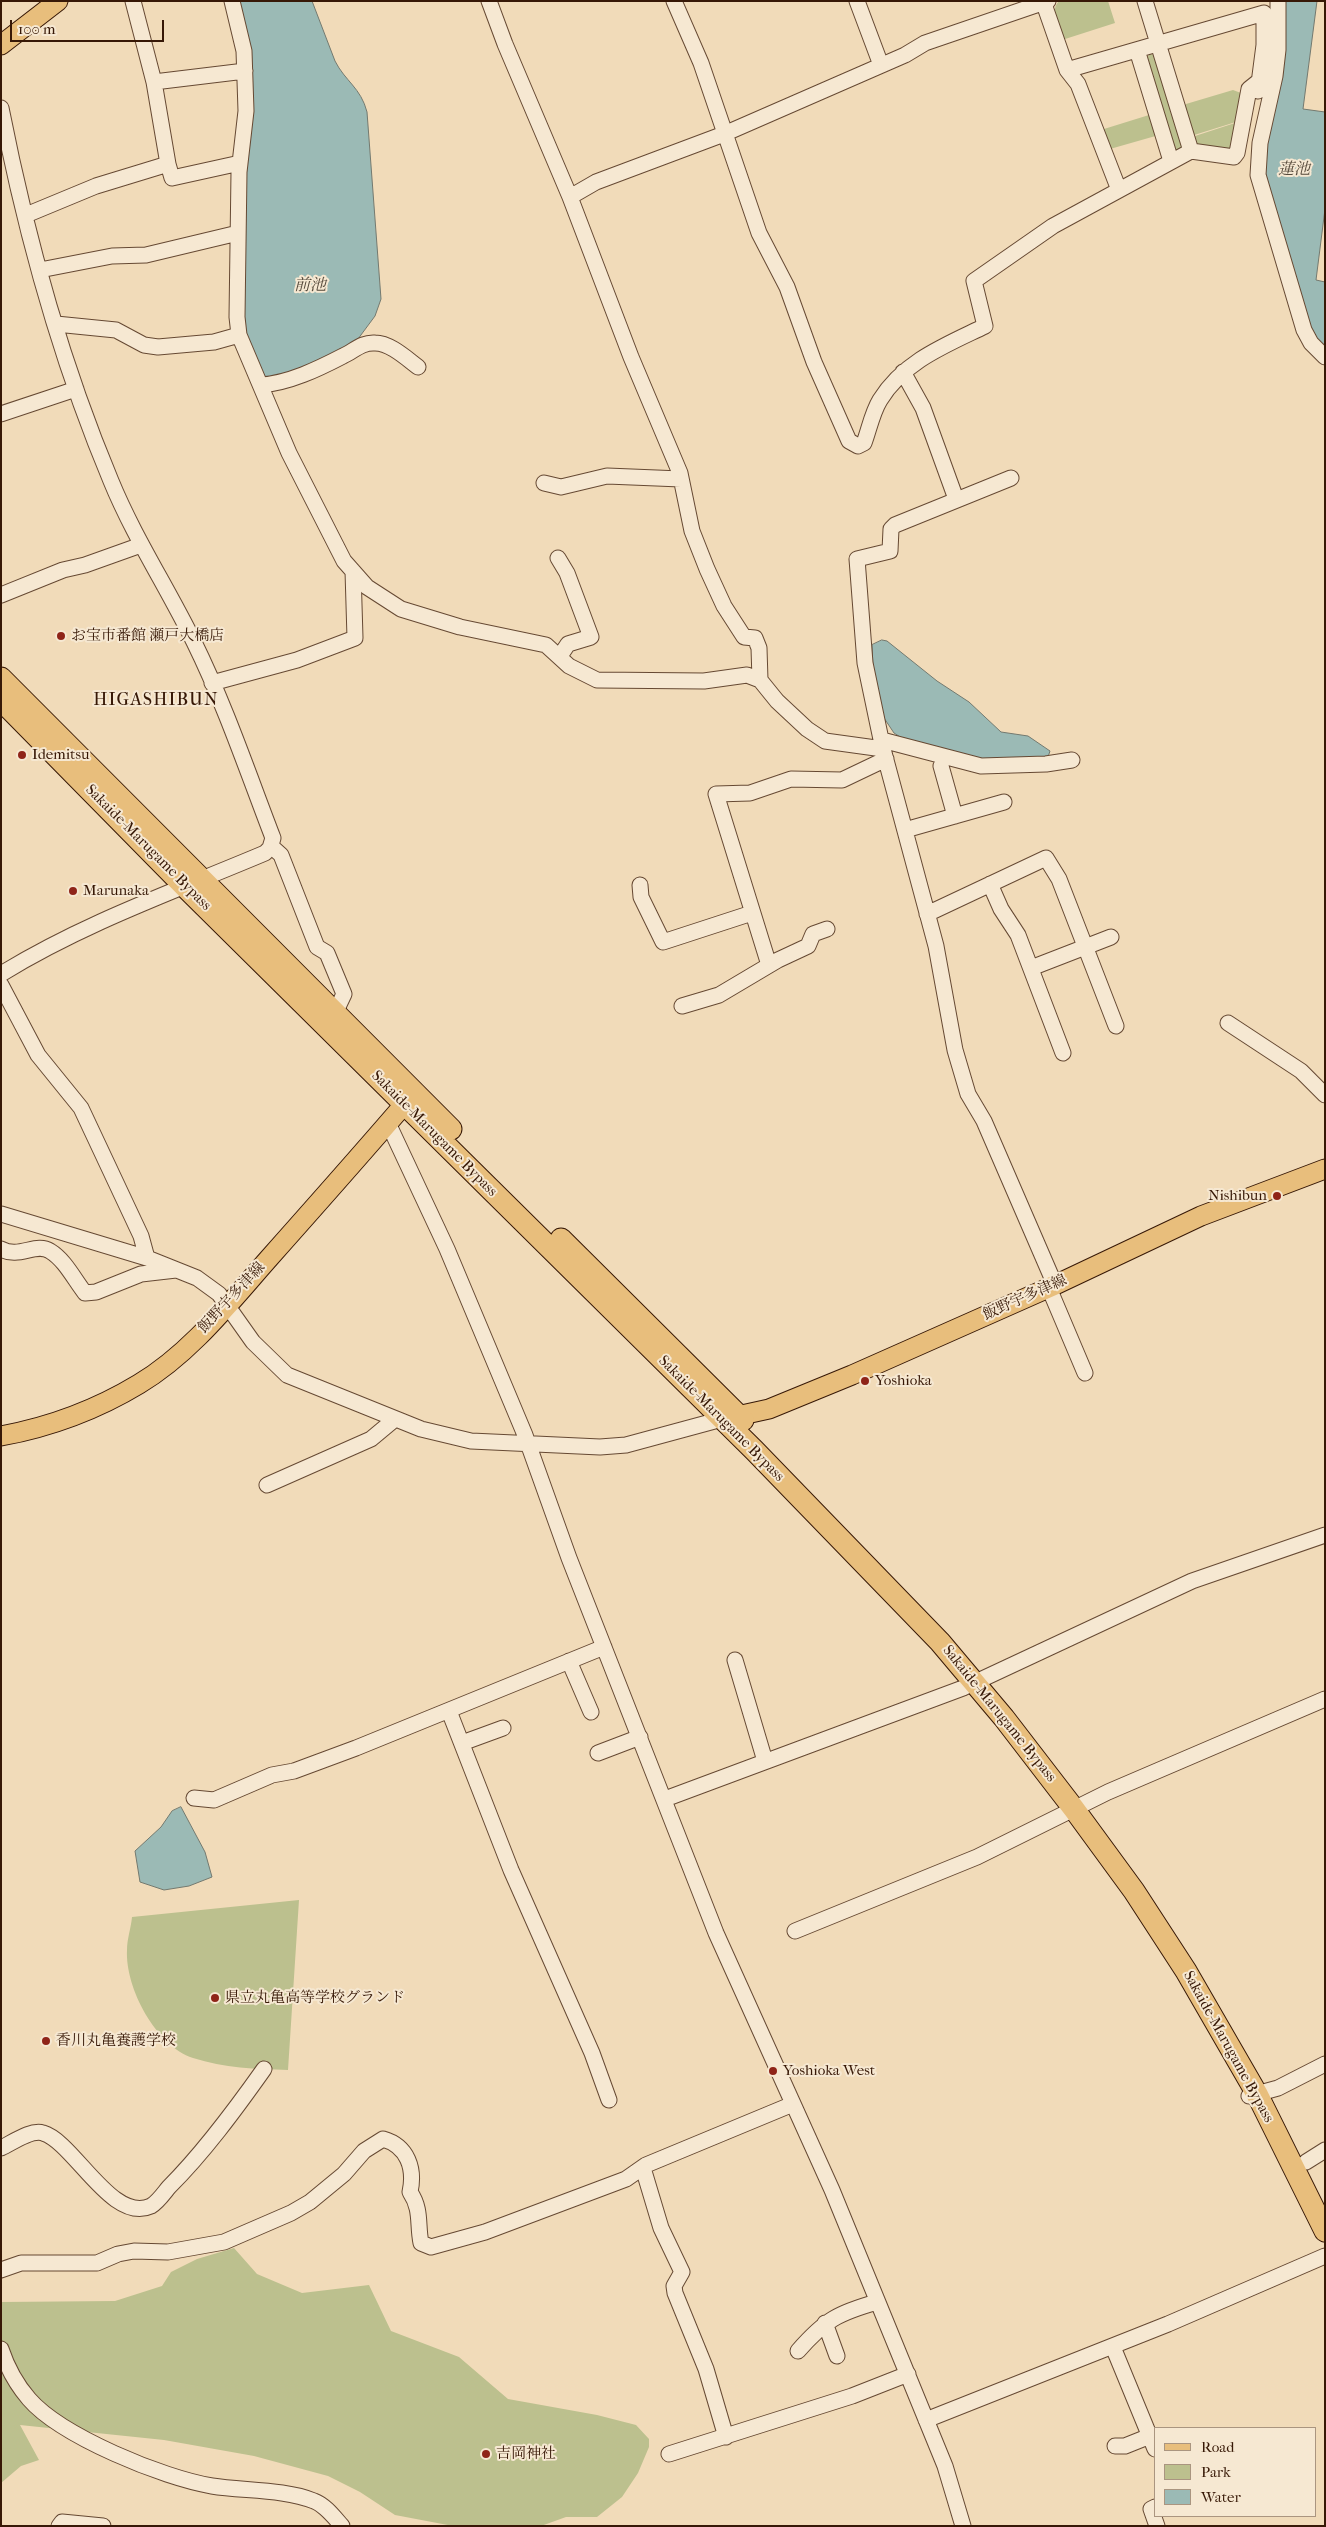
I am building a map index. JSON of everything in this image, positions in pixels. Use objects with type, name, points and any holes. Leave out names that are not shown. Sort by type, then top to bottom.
[{"type":"highway","name":"Sakaide-Marugame Bypass","points":[[1,678],[193,883],[409,1098],[616,1297],[940,1642],[981,1680],[1004,1718],[1080,1806],[1186,1971],[1258,2093],[1306,2162],[1325,2201]]},
{"type":"highway","name":"Sakaide-Marugame Bypass","points":[[1,700],[193,883],[335,1013],[409,1098]]},
{"type":"highway","name":"Sakaide-Marugame Bypass","points":[[1258,2093],[1325,2231]]},
{"type":"main road","points":[[1,45],[58,1]]},
{"type":"main road","name":"飯野宇多津線","points":[[1,1436],[73,1417],[105,1404],[140,1384],[184,1349],[227,1304],[409,1098]]},
{"type":"main road","name":"飯野宇多津線","points":[[731,1418],[768,1409],[852,1375],[1052,1286],[1201,1216],[1325,1169]]},
{"type":"street","points":[[133,1],[154,82],[172,178],[240,163]]},
{"type":"street","points":[[232,1],[244,51],[246,111],[240,163],[237,317],[239,335],[289,452],[344,561],[367,587],[401,610],[469,629],[546,645],[579,672],[597,680],[704,681],[737,675],[760,680]]},
{"type":"street","points":[[490,1],[505,44],[570,197],[631,357],[681,479],[692,531],[724,606],[744,637],[755,638],[759,648],[760,680],[777,702],[807,729],[825,741],[981,766],[1046,764],[1072,760]]},
{"type":"street","points":[[674,1],[701,63],[759,233],[787,288],[814,362],[848,441],[858,446],[864,443],[880,401],[903,372],[931,352],[985,326],[974,281],[1054,226],[1191,151],[1234,156],[1237,153],[1248,89],[1259,81]]},
{"type":"street","points":[[857,1],[881,65]]},
{"type":"street","points":[[1145,1],[1191,151]]},
{"type":"street","points":[[1258,175],[1260,142],[1277,59],[1278,1]]},
{"type":"street","points":[[570,197],[596,182],[724,134],[905,55],[925,43],[1039,3],[1067,70],[1078,84],[1120,190]]},
{"type":"street","points":[[1067,70],[1264,13],[1264,45],[1249,144],[1304,330],[1311,344],[1325,357]]},
{"type":"street","points":[[1137,50],[1171,161]]},
{"type":"street","points":[[154,82],[245,71]]},
{"type":"street","points":[[1,108],[40,270],[76,389],[112,483],[140,545],[193,640],[212,683],[273,838],[271,846],[265,853],[92,925],[31,956],[1,974]]},
{"type":"street","points":[[26,215],[96,186],[168,164]]},
{"type":"street","points":[[40,270],[112,256],[146,255],[238,233]]},
{"type":"street","points":[[56,324],[116,330],[144,345],[158,347],[214,342],[239,335]]},
{"type":"street","points":[[261,385],[279,384],[343,356],[362,344],[376,342],[390,347],[418,367]]},
{"type":"street","points":[[903,372],[923,408],[956,499]]},
{"type":"street","points":[[1,414],[76,389]]},
{"type":"street","points":[[544,483],[561,487],[607,476],[681,479]]},
{"type":"street","points":[[1011,478],[895,525],[891,529],[890,551],[857,558],[865,663],[884,749],[936,946],[955,1050],[968,1094],[984,1121],[1052,1286],[1085,1373]]},
{"type":"street","points":[[1,595],[63,570],[85,565],[140,545]]},
{"type":"street","points":[[558,558],[562,568],[567,573],[591,637],[568,644],[560,656]]},
{"type":"street","points":[[212,683],[297,660],[355,638],[353,572]]},
{"type":"street","points":[[769,965],[716,794],[750,793],[791,779],[842,780],[884,749]]},
{"type":"street","points":[[941,766],[955,816]]},
{"type":"street","points":[[905,830],[1004,802]]},
{"type":"street","points":[[271,846],[281,855],[317,947],[327,952],[344,994],[335,1013]]},
{"type":"street","points":[[927,914],[1046,858],[1059,879],[1116,1026]]},
{"type":"street","points":[[990,884],[1001,909],[1018,935],[1063,1053]]},
{"type":"street","points":[[640,885],[641,897],[664,942],[752,913]]},
{"type":"street","points":[[682,1006],[719,995],[769,965],[808,946],[813,934],[828,929]]},
{"type":"street","points":[[1031,968],[1111,937]]},
{"type":"street","points":[[1,985],[38,1055],[81,1108],[141,1236],[147,1258]]},
{"type":"street","points":[[1228,1022],[1301,1071],[1325,1096]]},
{"type":"street","points":[[388,1123],[451,1258],[528,1444],[568,1558],[665,1799],[716,1933],[793,2104],[908,2374],[954,2491],[963,2526]]},
{"type":"street","points":[[1,1214],[147,1258],[197,1278],[219,1294],[253,1342],[287,1375],[421,1429],[471,1441],[566,1446],[626,1445],[731,1418]]},
{"type":"street","points":[[1,1249],[12,1254],[36,1249],[48,1249],[60,1259],[85,1293],[96,1292],[141,1274],[178,1270]]},
{"type":"street","points":[[267,1486],[371,1439],[394,1419]]},
{"type":"street","points":[[665,1799],[981,1680],[1192,1581],[1325,1535]]},
{"type":"street","points":[[194,1798],[214,1800],[272,1775],[294,1771],[449,1711],[604,1646]]},
{"type":"street","points":[[735,1660],[765,1761]]},
{"type":"street","points":[[569,1661],[591,1712]]},
{"type":"street","points":[[794,1931],[977,1857],[1080,1806],[1325,1699]]},
{"type":"street","points":[[449,1711],[511,1870],[592,2053],[610,2100]]},
{"type":"street","points":[[462,1743],[503,1728]]},
{"type":"street","points":[[598,1753],[640,1737]]},
{"type":"street","points":[[1258,2093],[1278,2088],[1325,2064]]},
{"type":"street","points":[[1,2148],[34,2133],[43,2133],[56,2142],[120,2203],[139,2209],[152,2205],[177,2180],[239,2104],[264,2069]]},
{"type":"street","points":[[1,2270],[21,2263],[97,2263],[118,2254],[134,2251],[168,2252],[224,2242],[310,2202],[344,2174],[364,2151],[384,2139],[395,2142],[406,2154],[413,2180],[410,2192],[417,2202],[420,2213],[421,2243],[432,2247],[485,2232],[626,2179],[643,2168],[711,2137],[793,2104]]},
{"type":"street","points":[[1306,2162],[1325,2150]]},
{"type":"street","points":[[643,2168],[661,2228],[682,2272],[674,2286],[675,2293],[706,2369],[726,2437]]},
{"type":"street","points":[[926,2420],[1114,2346],[1325,2256]]},
{"type":"street","points":[[798,2351],[825,2323],[852,2309],[877,2302]]},
{"type":"street","points":[[825,2323],[837,2356]]},
{"type":"street","points":[[1114,2346],[1152,2442],[1115,2446]]},
{"type":"street","points":[[1,2349],[14,2380],[30,2400],[59,2423],[88,2440],[166,2473],[210,2485],[316,2501],[342,2526]]},
{"type":"street","points":[[668,2454],[852,2396],[908,2374]]},
{"type":"street","points":[[1154,2508],[1151,2509],[1157,2526]]},
{"type":"street","points":[[59,2526],[62,2522],[103,2526]]},
{"type":"green space","points":[[1059,1],[1108,1],[1115,23],[1062,40],[1055,15],[1056,5]]},
{"type":"green space","points":[[1150,54],[1155,55],[1184,146],[1174,154],[1146,58]]},
{"type":"green space","points":[[1233,90],[1241,93],[1239,121],[1191,136],[1184,107],[1186,104]]},
{"type":"green space","points":[[1149,115],[1159,135],[1110,149],[1101,133],[1104,129]]},
{"type":"green space","points":[[1238,122],[1234,149],[1199,150],[1192,137]]},
{"type":"green space","name":"県立丸亀高等学校グランド","points":[[299,1900],[288,2070],[216,2064],[193,2058],[179,2051],[155,2029],[137,1998],[131,1981],[127,1950],[132,1917]]},
{"type":"green space","points":[[234,2248],[257,2274],[302,2293],[369,2285],[391,2331],[459,2357],[508,2399],[597,2415],[636,2425],[649,2439],[649,2447],[638,2473],[622,2497],[597,2517],[566,2517],[541,2526],[453,2526],[395,2515],[360,2492],[328,2476],[254,2456],[164,2440],[20,2425],[39,2460],[21,2466],[1,2483],[1,2302],[115,2301],[162,2286],[171,2272],[197,2259]]},
{"type":"water","name":"前池","points":[[238,1],[312,1],[335,61],[361,97],[367,112],[381,299],[375,316],[355,343],[277,380],[266,378],[262,374],[245,339]]},
{"type":"water","name":"蓮池","points":[[1282,1],[1317,1],[1303,109],[1325,112],[1325,209],[1316,280],[1325,282],[1325,347],[1316,338],[1306,321],[1263,164]]},
{"type":"water","points":[[882,640],[887,641],[937,681],[969,702],[1001,732],[1028,736],[1050,751],[1048,757],[981,759],[905,740],[894,733],[884,718],[873,669],[872,645]]},
{"type":"water","points":[[181,1807],[205,1852],[212,1877],[189,1886],[164,1890],[140,1882],[135,1851],[161,1827],[172,1811]]},
{"type":"place","name":"お宝市番館 瀬戸大橋店","points":[[61,636]]},
{"type":"place","name":"Idemitsu","points":[[22,755]]},
{"type":"place","name":"Marunaka","points":[[73,891]]},
{"type":"place","name":"Nishibun","points":[[1277,1196]]},
{"type":"place","name":"Yoshioka","points":[[865,1381]]},
{"type":"place","name":"県立丸亀高等学校グランド","points":[[215,1998]]},
{"type":"place","name":"香川丸亀養護学校","points":[[46,2041]]},
{"type":"place","name":"Yoshioka West","points":[[773,2071]]},
{"type":"place","name":"吉岡神社","points":[[486,2454]]},
{"type":"district","name":"HIGASHIBUN","points":[[156,701]]}]
